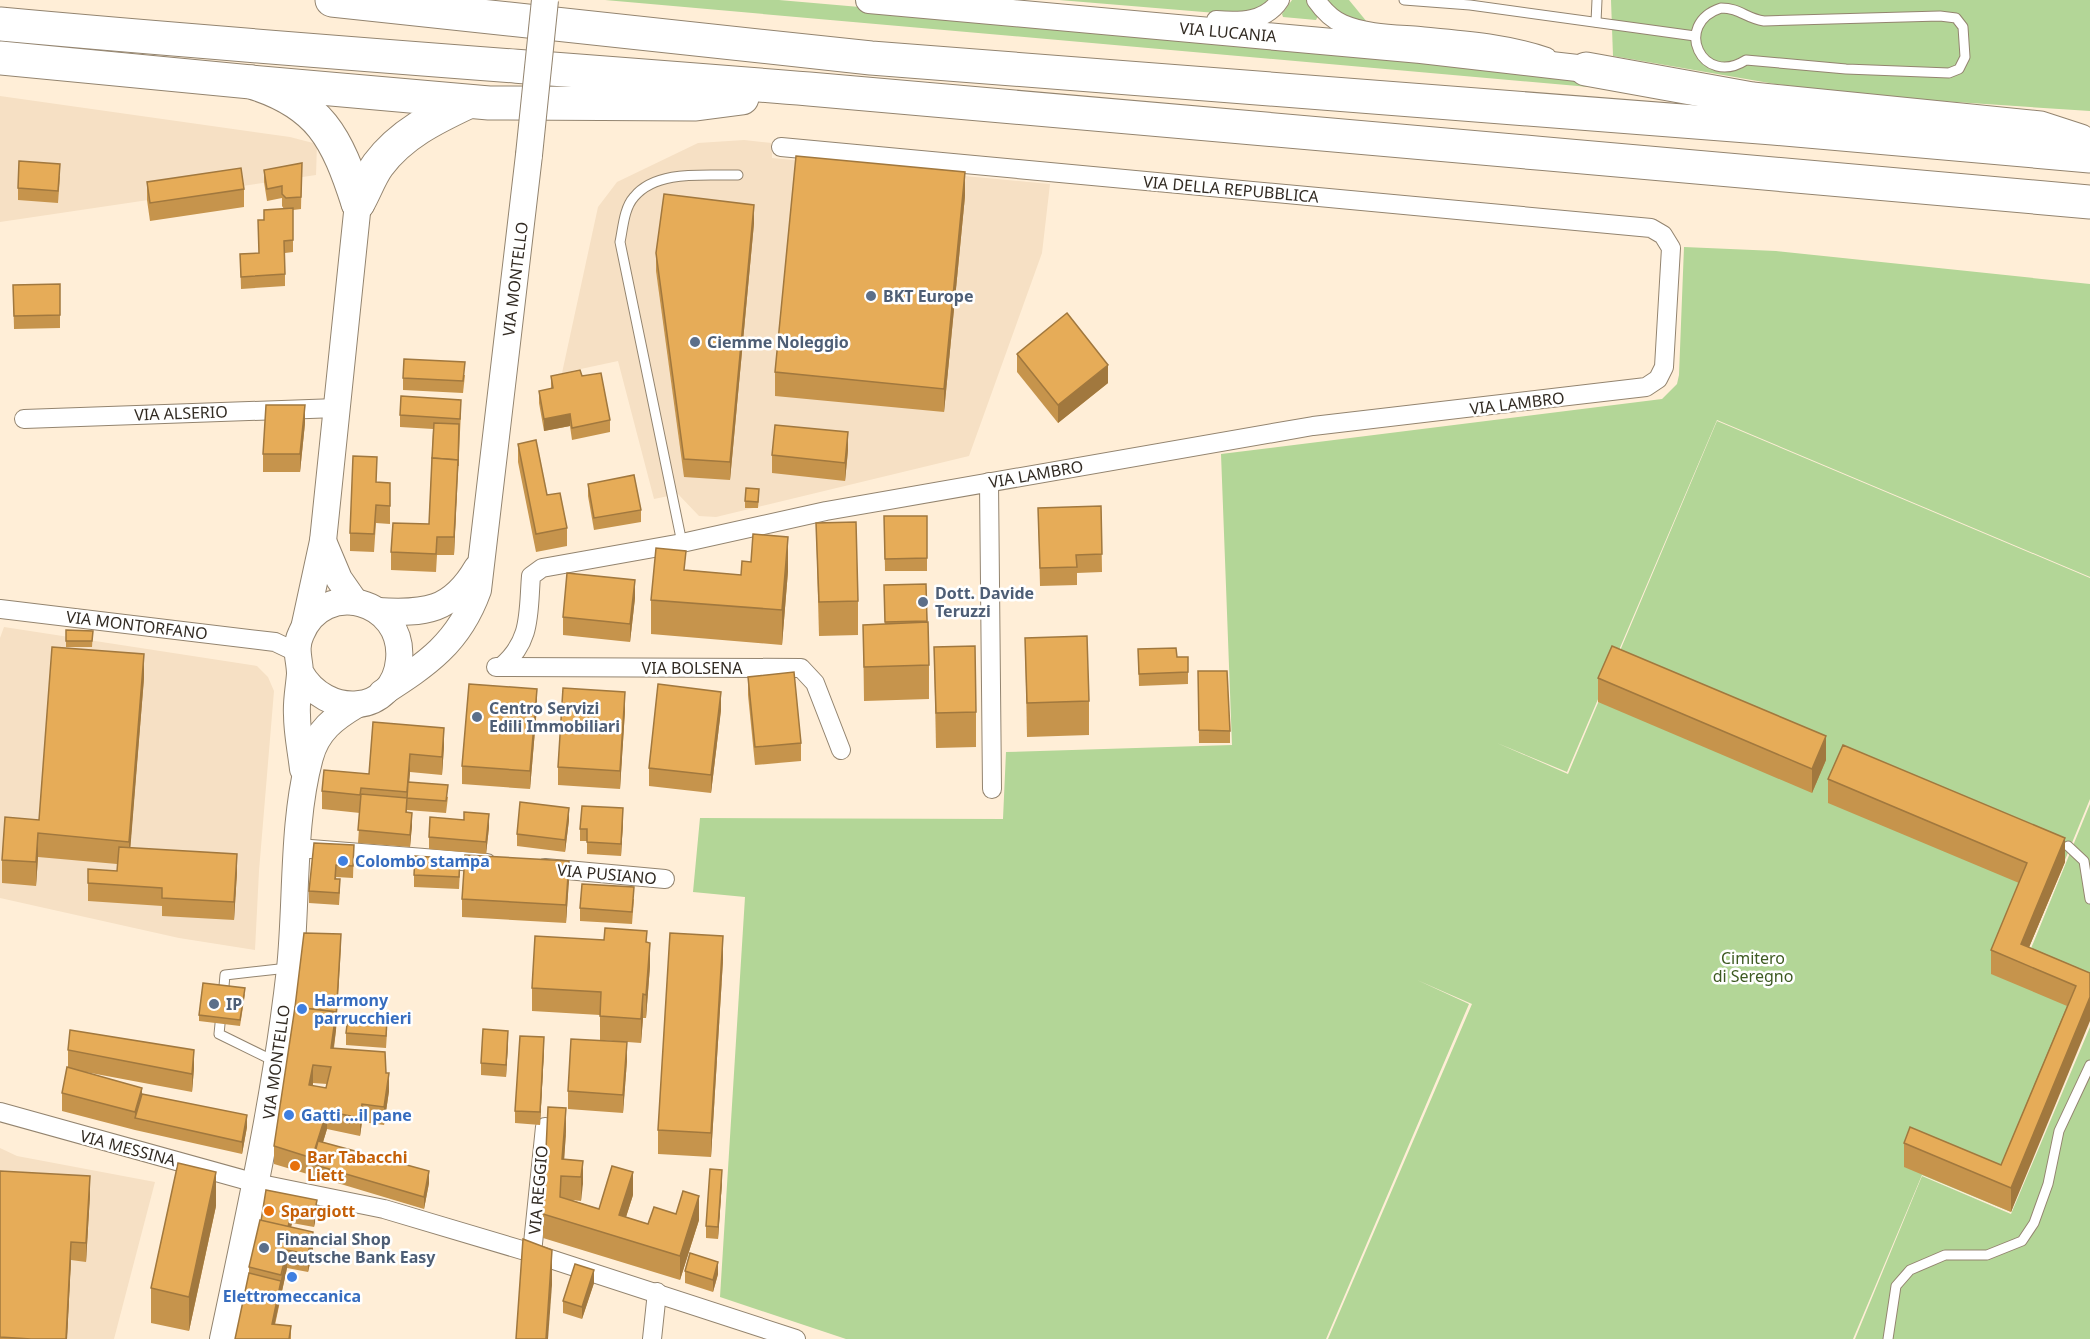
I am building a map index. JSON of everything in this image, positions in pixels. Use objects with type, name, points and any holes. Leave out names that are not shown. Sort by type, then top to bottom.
[{"type":"highway","points":[[332,0],[871,58],[1773,128],[2090,156]]},
{"type":"highway","points":[[0,24],[286,50],[437,59],[809,90],[2090,202]]},
{"type":"highway","points":[[0,58],[470,101],[696,104],[809,90]]},
{"type":"highway","points":[[1586,69],[1752,99],[2040,128],[2068,135],[2090,146]]},
{"type":"highway","points":[[250,82],[280,91],[328,130],[343,156],[358,203]]},
{"type":"highway","points":[[358,203],[378,166],[418,126],[470,101]]},
{"type":"street","name":"VIA MONTELLO","points":[[382,693],[423,666],[458,633],[478,590],[545,0]]},
{"type":"street","name":"VIA LUCANIA","points":[[869,0],[1421,50],[1586,69]]},
{"type":"street","points":[[953,0],[986,10],[1045,5],[1231,22],[1258,18],[1274,10],[1280,0]]},
{"type":"street","points":[[1316,0],[1326,13],[1342,24],[1362,30],[1468,40],[1521,48],[1586,69]]},
{"type":"street","name":"VIA DELLA REPUBBLICA","points":[[781,147],[1651,228],[1663,235],[1671,248],[1664,367],[1658,379],[1646,387]]},
{"type":"street","name":"VIA MONTELLO","points":[[305,782],[297,715],[295,645],[323,541],[358,203]]},
{"type":"street","name":"VIA LAMBRO","points":[[496,667],[512,658],[524,637],[531,576],[542,568],[682,543],[826,511],[1313,426],[1646,387]]},
{"type":"street","name":"VIA ALSERIO","points":[[24,419],[337,408]]},
{"type":"street","points":[[989,482],[992,789]]},
{"type":"street","name":"VIA MONTELLO","points":[[323,541],[339,579],[355,602]]},
{"type":"street","name":"VIA MONTELLO","points":[[378,611],[409,611],[447,602],[466,587],[483,558]]},
{"type":"street","points":[[355,602],[378,611],[390,622],[397,636],[400,651],[399,667],[392,681],[382,693],[356,705],[329,702],[307,684],[295,645],[327,606],[355,602]]},
{"type":"street","name":"VIA MONTORFANO","points":[[0,609],[295,645]]},
{"type":"street","name":"VIA BOLSENA","points":[[496,667],[801,668],[815,683],[841,750]]},
{"type":"street","name":"VIA MONTELLO","points":[[223,1339],[256,1183],[278,1062],[290,968],[305,782],[317,739],[326,725],[356,705]]},
{"type":"street","points":[[298,848],[506,865]]},
{"type":"street","name":"VIA PUSIANO","points":[[529,867],[664,879]]},
{"type":"street","name":"VIA MESSINA","points":[[0,1112],[256,1183]]},
{"type":"street","name":"VIA REGGIO","points":[[532,1253],[544,1127]]},
{"type":"street","name":"VIA REGGIO","points":[[256,1183],[384,1209],[657,1292],[796,1339]]},
{"type":"street","points":[[652,1339],[657,1292]]},
{"type":"lane","points":[[1404,0],[1470,2],[1695,36]]},
{"type":"lane","points":[[1596,22],[1597,0]]},
{"type":"lane","points":[[1721,8],[1731,8],[1749,18],[1764,21],[1940,15],[1956,18],[1963,27],[1966,43],[1965,57],[1959,69],[1949,73],[1846,69],[1746,60],[1727,68],[1708,63],[1701,55],[1695,36],[1703,17],[1721,8]]},
{"type":"lane","points":[[682,543],[628,291],[620,242],[625,216],[633,197],[650,184],[672,177],[738,175]]},
{"type":"lane","points":[[2068,846],[2084,861],[2090,899]]},
{"type":"lane","points":[[278,1062],[219,1034],[225,975],[290,968]]},
{"type":"lane","points":[[1888,1339],[1896,1286],[1910,1270],[1945,1256],[1987,1255],[2022,1241],[2034,1223],[2048,1184],[2059,1131],[2090,1065]]},
{"type":"shaded area","points":[[0,96],[290,137],[317,144],[316,175],[0,222]]},
{"type":"shaded area","points":[[744,140],[772,143],[772,158],[1050,184],[1042,253],[969,456],[716,517],[699,516],[678,494],[654,499],[618,361],[562,373],[598,207],[617,182],[698,143]]},
{"type":"shaded area","points":[[4,627],[257,666],[268,677],[274,691],[255,950],[179,938],[0,898],[0,638]]},
{"type":"shaded area","points":[[0,1148],[17,1156],[155,1182],[114,1339],[0,1339]]},
{"type":"green space","points":[[605,0],[779,0],[1413,55],[1591,80],[1589,87]]},
{"type":"green space","points":[[1059,0],[1269,0],[1256,10],[1228,14]]},
{"type":"green space","points":[[1292,0],[1306,0],[1318,16],[1316,20],[1283,17],[1282,14]]},
{"type":"green space","points":[[1326,0],[1349,0],[1367,22],[1344,15]]},
{"type":"green space","points":[[1611,0],[2090,0],[2090,111],[1880,97],[1775,84],[1613,56]]},
{"type":"green space","name":"Cimitero di Seregno","points":[[1684,247],[1776,251],[2090,284],[2090,577],[1717,420],[1567,772],[1497,743],[1568,774],[1717,421],[2090,578],[2090,799],[2021,967],[2023,968],[2090,804],[2090,997],[2011,1212],[1922,1175],[1853,1339],[1328,1339],[1472,1004],[1417,980],[1469,1004],[1326,1339],[846,1339],[720,1297],[745,897],[693,892],[700,818],[1003,819],[1006,752],[1232,745],[1221,454],[1662,399],[1677,384],[1679,375]]},
{"type":"green space","points":[[2090,1027],[2090,1339],[1855,1339],[1922,1176],[2011,1214]]},
{"type":"building","points":[[796,156],[965,172],[944,389],[775,372]]},
{"type":"building","points":[[19,161],[60,164],[58,191],[18,188]]},
{"type":"building","points":[[302,163],[301,197],[286,198],[282,194],[282,186],[267,189],[264,170]]},
{"type":"building","points":[[241,168],[244,189],[150,203],[147,182]]},
{"type":"building","points":[[664,194],[754,205],[730,462],[684,459],[656,253]]},
{"type":"building","points":[[293,208],[293,240],[284,241],[285,274],[241,277],[240,254],[259,253],[258,220],[264,220],[264,210]]},
{"type":"building","points":[[60,284],[60,315],[14,316],[13,285]]},
{"type":"building","points":[[1067,313],[1108,365],[1058,405],[1017,354]]},
{"type":"building","points":[[404,359],[465,362],[463,381],[403,378]]},
{"type":"building","points":[[580,370],[582,376],[601,373],[610,420],[572,428],[570,414],[544,419],[539,391],[553,388],[551,376]]},
{"type":"building","points":[[401,396],[461,400],[460,419],[400,415]]},
{"type":"building","points":[[266,405],[305,405],[300,454],[263,454]]},
{"type":"building","points":[[434,423],[459,424],[458,466],[458,460],[432,458]]},
{"type":"building","points":[[775,425],[848,432],[845,463],[772,455]]},
{"type":"building","points":[[536,440],[547,495],[560,493],[567,528],[536,534],[518,444]]},
{"type":"building","points":[[353,456],[377,457],[376,482],[390,483],[390,506],[376,505],[374,534],[350,533]]},
{"type":"building","points":[[432,458],[458,460],[454,537],[437,537],[436,554],[391,552],[393,523],[429,524]]},
{"type":"building","points":[[634,475],[641,510],[594,518],[588,484]]},
{"type":"building","points":[[746,488],[759,489],[758,502],[745,501]]},
{"type":"building","points":[[1101,506],[1102,554],[1076,555],[1077,567],[1040,568],[1038,508]]},
{"type":"building","points":[[884,516],[927,516],[927,558],[885,559]]},
{"type":"building","points":[[856,522],[858,601],[819,602],[816,523]]},
{"type":"building","points":[[753,534],[788,537],[782,610],[651,600],[656,548],[686,551],[684,570],[741,575],[742,561],[751,562]]},
{"type":"building","points":[[567,573],[635,580],[630,624],[563,617]]},
{"type":"building","points":[[926,584],[927,621],[885,622],[884,585]]},
{"type":"building","points":[[928,622],[929,665],[864,667],[863,625]]},
{"type":"building","points":[[66,630],[93,631],[92,641],[66,641]]},
{"type":"building","points":[[1087,636],[1089,701],[1027,703],[1025,638]]},
{"type":"building","points":[[975,646],[976,712],[936,713],[934,647]]},
{"type":"building","points":[[1612,646],[1826,736],[1812,769],[1598,678]]},
{"type":"building","points":[[52,647],[144,654],[129,842],[38,833],[36,862],[2,860],[5,817],[39,820]]},
{"type":"building","points":[[1176,648],[1177,657],[1188,657],[1188,672],[1139,674],[1138,649]]},
{"type":"building","points":[[1198,671],[1227,671],[1230,731],[1199,730]]},
{"type":"building","points":[[794,672],[801,743],[755,747],[748,677]]},
{"type":"building","points":[[469,684],[537,689],[530,771],[462,766]]},
{"type":"building","points":[[658,684],[721,692],[711,775],[649,768]]},
{"type":"building","points":[[563,688],[625,692],[620,771],[558,767]]},
{"type":"building","points":[[373,722],[444,728],[442,757],[410,754],[407,792],[361,788],[360,795],[322,791],[324,770],[369,774]]},
{"type":"building","points":[[1843,745],[2065,838],[2021,944],[2090,973],[2090,997],[2011,1188],[1904,1143],[1910,1127],[2001,1165],[2076,986],[1991,950],[2027,863],[1828,779]]},
{"type":"building","points":[[408,782],[448,785],[446,801],[407,798]]},
{"type":"building","points":[[361,794],[407,798],[406,812],[412,813],[410,835],[358,830]]},
{"type":"building","points":[[520,802],[569,808],[565,840],[517,834]]},
{"type":"building","points":[[582,806],[623,808],[621,844],[587,842],[587,829],[580,829]]},
{"type":"building","points":[[464,812],[489,814],[486,842],[429,837],[430,817],[464,820]]},
{"type":"building","points":[[314,843],[354,845],[353,866],[336,865],[335,879],[340,879],[339,893],[309,891]]},
{"type":"building","points":[[119,847],[237,854],[234,902],[162,898],[162,888],[88,883],[88,869],[117,871]]},
{"type":"building","points":[[465,855],[569,861],[566,905],[462,899]]},
{"type":"building","points":[[415,856],[460,859],[459,877],[414,875]]},
{"type":"building","points":[[582,884],[634,887],[632,912],[580,908]]},
{"type":"building","points":[[605,928],[647,931],[646,942],[650,943],[646,995],[643,994],[641,1019],[600,1016],[601,992],[532,988],[535,936],[604,940]]},
{"type":"building","points":[[304,933],[341,934],[336,1018],[336,1012],[295,1007]]},
{"type":"building","points":[[670,933],[723,936],[711,1133],[658,1130]]},
{"type":"building","points":[[203,983],[245,988],[240,1020],[199,1015]]},
{"type":"building","points":[[295,1007],[336,1012],[331,1048],[385,1052],[386,1073],[389,1073],[384,1107],[362,1104],[360,1118],[327,1111],[312,1158],[274,1146]],"holes":[[[313,1065],[331,1067],[326,1088],[309,1085]]]},
{"type":"building","points":[[348,1017],[387,1020],[386,1036],[346,1033]]},
{"type":"building","points":[[483,1029],[508,1031],[506,1065],[481,1063]]},
{"type":"building","points":[[70,1030],[194,1050],[192,1074],[68,1050]]},
{"type":"building","points":[[520,1036],[544,1037],[540,1112],[515,1111]]},
{"type":"building","points":[[571,1039],[627,1042],[623,1095],[568,1091]]},
{"type":"building","points":[[67,1067],[142,1088],[135,1112],[62,1093]]},
{"type":"building","points":[[142,1094],[247,1115],[242,1142],[135,1118]]},
{"type":"building","points":[[548,1107],[566,1108],[562,1159],[583,1161],[581,1177],[561,1176],[560,1197],[599,1209],[612,1166],[633,1172],[619,1215],[648,1224],[654,1207],[676,1214],[683,1191],[699,1196],[680,1256],[543,1214]]},
{"type":"building","points":[[318,1141],[429,1171],[424,1197],[312,1164]]},
{"type":"building","points":[[178,1163],[216,1172],[189,1297],[151,1288]]},
{"type":"building","points":[[710,1169],[722,1170],[718,1227],[706,1226]]},
{"type":"building","points":[[0,1171],[90,1176],[86,1243],[71,1242],[66,1339],[0,1337]]},
{"type":"building","points":[[266,1190],[317,1200],[314,1215],[292,1211],[288,1227],[261,1221]]},
{"type":"building","points":[[260,1220],[313,1232],[308,1254],[287,1250],[281,1275],[249,1267]]},
{"type":"building","points":[[523,1239],[552,1250],[546,1339],[516,1339]]},
{"type":"building","points":[[690,1253],[718,1262],[713,1280],[685,1271]]},
{"type":"building","points":[[575,1264],[594,1270],[582,1307],[563,1301]]},
{"type":"building","points":[[249,1273],[281,1281],[272,1324],[291,1326],[289,1339],[235,1339]]},
{"type":"place","name":"BKT Europe","points":[[871,296]]},
{"type":"place","name":"Ciemme Noleggio","points":[[695,342]]},
{"type":"place","name":"Dott. Davide Teruzzi","points":[[923,602]]},
{"type":"place","name":"Centro Servizi Edili Immobiliari","points":[[477,717]]},
{"type":"place","name":"Colombo stampa","points":[[343,861]]},
{"type":"place","name":"IP","points":[[214,1004]]},
{"type":"place","name":"Harmony parrucchieri","points":[[302,1009]]},
{"type":"place","name":"Gatti ...il pane","points":[[289,1115]]},
{"type":"place","name":"Bar Tabacchi Liett","points":[[295,1166]]},
{"type":"place","name":"Spargiott","points":[[269,1211]]},
{"type":"place","name":"Financial Shop Deutsche Bank Easy","points":[[264,1248]]},
{"type":"place","name":"Elettromeccanica","points":[[292,1277]]}]
